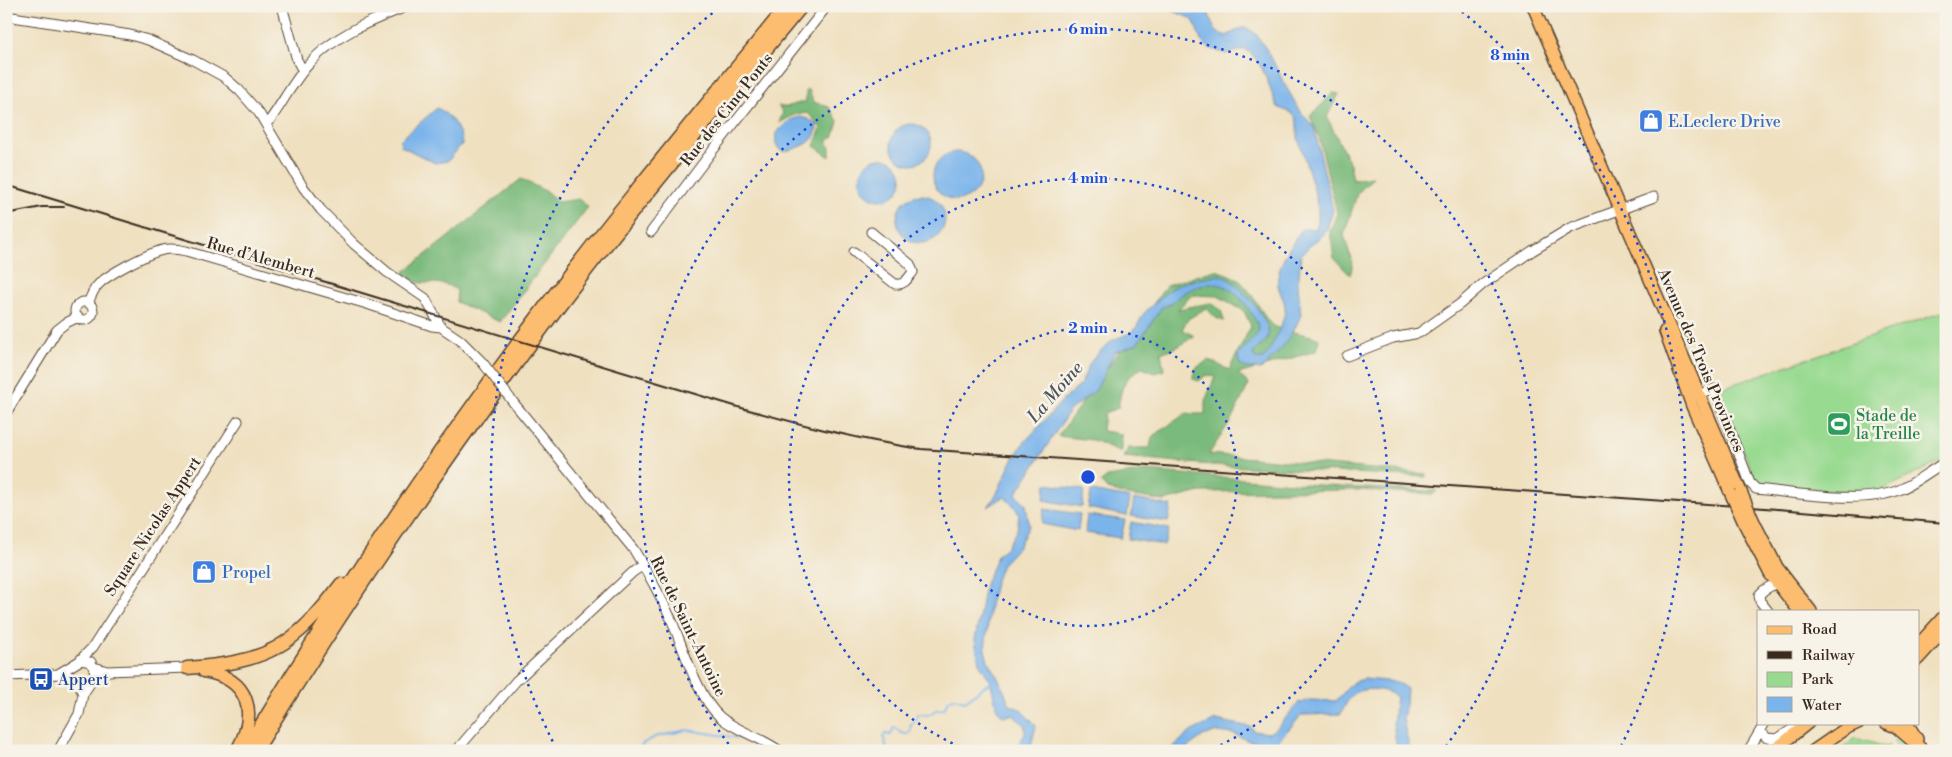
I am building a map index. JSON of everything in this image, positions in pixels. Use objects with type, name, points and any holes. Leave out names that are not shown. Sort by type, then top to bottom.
[{"type":"highway","points":[[245,751],[384,532],[480,395],[547,304],[648,175],[788,6]]},
{"type":"highway","points":[[256,751],[378,558],[530,346],[639,204],[802,6]]},
{"type":"highway","points":[[187,668],[220,666],[245,661],[263,655],[290,640],[319,613],[374,538],[384,532]]},
{"type":"highway","points":[[187,668],[216,673],[240,688],[244,696],[249,719],[237,751]]},
{"type":"main road","name":"Avenue des Trois Provinces","points":[[1532,6],[1700,394],[1736,492]]},
{"type":"main road","name":"Avenue des Trois Provinces","points":[[1634,242],[1692,406],[1736,492]]},
{"type":"main road","points":[[1736,492],[1750,524],[1763,562],[1776,583],[1798,610]]},
{"type":"main road","points":[[1750,524],[1777,568],[1810,610]]},
{"type":"main road","points":[[1920,643],[1946,614]]},
{"type":"main road","points":[[1920,656],[1946,628]]},
{"type":"main road","points":[[1773,751],[1807,724]]},
{"type":"main road","points":[[1813,751],[1845,729],[1856,724]]},
{"type":"main road","points":[[1888,724],[1910,737],[1925,751]]},
{"type":"main road","points":[[1908,724],[1925,751]]},
{"type":"street","points":[[282,6],[297,60],[303,71]]},
{"type":"street","points":[[266,123],[270,120],[303,71],[331,44],[360,26],[408,6]]},
{"type":"street","name":"Rue des Cinq Ponts","points":[[652,232],[710,154],[826,6]]},
{"type":"street","points":[[6,16],[130,35],[162,46],[224,78],[251,102],[266,123],[303,187],[321,210],[354,244],[387,272],[425,298],[441,327]]},
{"type":"street","points":[[1347,356],[1393,338],[1419,333],[1460,304],[1483,284],[1570,228],[1654,197]]},
{"type":"street","points":[[854,252],[896,284],[903,283],[908,278],[912,272],[910,264],[871,232]]},
{"type":"street","name":"Rue d’Alembert","points":[[6,413],[57,330],[66,322],[78,317],[83,320],[91,317],[93,309],[88,303],[97,286],[106,278],[145,256],[160,250],[186,250],[367,304],[432,326],[441,327]]},
{"type":"street","name":"Rue de Saint-Antoine","points":[[441,327],[460,340],[483,363],[623,536],[644,565],[710,705],[719,716],[731,725],[768,742],[780,751]]},
{"type":"street","points":[[1692,406],[1694,397],[1714,389],[1750,483],[1756,489],[1839,496],[1884,495],[1903,488],[1946,462]]},
{"type":"street","name":"Square Nicolas Appert","points":[[58,674],[76,663],[93,647],[238,421]]},
{"type":"street","points":[[456,751],[516,681],[634,572],[644,565]]},
{"type":"street","points":[[1767,610],[1760,601],[1760,595],[1764,590],[1776,583]]},
{"type":"street","name":"Square Nicolas Appert","points":[[93,647],[93,665]]},
{"type":"street","points":[[83,694],[75,680],[76,663],[88,660],[93,665],[107,671],[187,668]]},
{"type":"street","points":[[58,751],[79,714],[83,694],[92,679],[93,665]]},
{"type":"street","points":[[6,676],[58,674],[82,684],[107,671]]},
{"type":"street","points":[[1762,727],[1767,738],[1777,739],[1799,724]]},
{"type":"street","points":[[1748,751],[1762,727]]},
{"type":"green space","points":[[806,90],[809,90],[813,102],[829,107],[838,121],[834,136],[827,141],[830,148],[830,157],[814,146],[821,128],[808,113],[794,115],[779,123],[783,112],[778,106],[786,107],[806,101]]},
{"type":"green space","points":[[1333,93],[1339,94],[1327,117],[1350,164],[1353,180],[1373,177],[1357,194],[1344,235],[1353,265],[1350,275],[1334,258],[1330,231],[1337,213],[1319,137],[1310,116]]},
{"type":"green space","points":[[521,179],[547,192],[558,202],[580,199],[588,207],[500,322],[456,302],[457,290],[448,285],[414,281],[403,273]]},
{"type":"green space","points":[[1215,270],[1231,276],[1242,283],[1271,324],[1319,339],[1316,351],[1238,374],[1249,384],[1231,420],[1209,454],[1426,474],[1426,477],[1211,465],[1124,457],[1128,448],[1150,448],[1152,437],[1185,414],[1205,414],[1205,401],[1215,377],[1206,375],[1199,381],[1193,379],[1196,368],[1209,360],[1229,370],[1251,326],[1244,311],[1218,296],[1192,295],[1178,309],[1211,303],[1221,310],[1224,321],[1216,318],[1206,308],[1188,319],[1182,329],[1194,336],[1179,346],[1161,353],[1164,370],[1155,373],[1142,368],[1135,372],[1124,384],[1118,408],[1104,413],[1102,431],[1121,434],[1121,452],[1093,440],[1058,436],[1167,285]]},
{"type":"green space","name":"Stade de la Treille","points":[[1946,311],[1946,459],[1878,492],[1831,492],[1758,487],[1719,389]]},
{"type":"green space","points":[[1146,471],[1342,487],[1437,491],[1433,494],[1357,490],[1200,492],[1164,501],[1123,494],[1107,489],[1101,482],[1107,477]]},
{"type":"green space","points":[[1855,738],[1886,747],[1889,745],[1886,751],[1870,751],[1857,745],[1846,751],[1839,751]]},
{"type":"green space","points":[[1896,739],[1902,740],[1910,751],[1900,751],[1893,741]]},
{"type":"water","points":[[1161,6],[1206,6],[1215,31],[1226,36],[1242,28],[1247,28],[1256,34],[1270,55],[1300,111],[1314,127],[1333,210],[1326,232],[1301,254],[1298,286],[1301,315],[1297,324],[1282,348],[1261,370],[1243,367],[1239,364],[1238,355],[1258,333],[1259,327],[1238,296],[1220,285],[1209,284],[1184,293],[1162,307],[1137,344],[1115,352],[1096,390],[1070,410],[1016,494],[1026,504],[1029,526],[1018,547],[1002,564],[995,583],[990,605],[985,650],[988,661],[1010,705],[1020,709],[1036,726],[1028,750],[1014,751],[1025,734],[1025,725],[1013,715],[1003,716],[997,710],[990,680],[979,663],[975,640],[985,584],[998,554],[1006,548],[1017,530],[1019,514],[1014,506],[1004,497],[988,507],[1011,463],[1022,445],[1065,398],[1081,384],[1090,363],[1099,352],[1113,340],[1130,333],[1137,326],[1144,313],[1170,289],[1186,282],[1219,275],[1234,283],[1243,291],[1258,310],[1268,329],[1267,339],[1253,354],[1256,359],[1263,359],[1270,349],[1285,312],[1278,282],[1282,264],[1287,252],[1302,229],[1315,229],[1318,222],[1316,199],[1297,135],[1296,118],[1292,113],[1277,106],[1257,60],[1245,49],[1226,54],[1209,48],[1201,41],[1192,19]]},
{"type":"water","points":[[437,108],[454,123],[460,133],[462,144],[448,161],[435,163],[401,146],[400,140]]},
{"type":"water","points":[[800,117],[808,119],[817,125],[814,137],[806,144],[784,152],[776,144],[776,133],[790,120]]},
{"type":"water","points":[[915,124],[922,127],[928,133],[931,144],[930,152],[922,161],[915,164],[907,164],[900,161],[892,152],[891,140],[894,133],[903,125]]},
{"type":"water","points":[[957,152],[966,154],[974,159],[979,167],[981,176],[979,185],[974,193],[966,198],[957,200],[948,198],[940,193],[935,185],[933,176],[935,167],[940,159],[948,154]]},
{"type":"water","points":[[881,158],[896,164],[902,179],[896,194],[881,200],[866,194],[860,179],[866,164]]},
{"type":"water","points":[[921,195],[930,197],[938,202],[943,210],[945,219],[943,228],[938,236],[930,241],[921,243],[912,241],[904,236],[899,228],[897,219],[899,210],[904,202],[912,197]]},
{"type":"water","points":[[1046,484],[1084,490],[1082,507],[1044,500]]},
{"type":"water","points":[[1091,491],[1130,498],[1127,516],[1088,508]]},
{"type":"water","points":[[1134,499],[1171,506],[1168,522],[1131,516]]},
{"type":"water","points":[[1044,509],[1080,514],[1078,531],[1042,524]]},
{"type":"water","points":[[1087,515],[1125,520],[1121,538],[1085,533]]},
{"type":"water","points":[[1131,522],[1169,529],[1164,545],[1128,539]]},
{"type":"water","points":[[1364,679],[1397,682],[1407,689],[1403,719],[1410,751],[1399,751],[1397,749],[1393,723],[1396,697],[1382,690],[1370,689],[1358,692],[1352,696],[1341,714],[1302,715],[1275,744],[1249,741],[1234,734],[1217,732],[1203,736],[1183,751],[1168,751],[1192,731],[1216,720],[1251,727],[1254,731],[1269,733],[1277,728],[1299,702],[1309,700],[1336,701],[1353,682]]},
{"type":"waterway","points":[[888,751],[883,736],[885,734],[891,735],[894,727],[901,733],[907,734],[910,732],[911,723],[916,720],[918,714],[928,715],[936,710],[944,709],[948,701],[953,698],[965,701],[991,683]]},
{"type":"waterway","points":[[637,751],[644,743],[655,737],[687,730],[752,740]]},
{"type":"railway","points":[[6,185],[738,407],[875,441],[921,449],[1765,508],[1946,523]]},
{"type":"railway","points":[[6,214],[42,207],[64,207]]},
{"type":"place","name":"E.Leclerc Drive","points":[[1651,121]]},
{"type":"place","name":"Stade de la Treille","points":[[1839,424]]},
{"type":"place","name":"Propel","points":[[204,572]]},
{"type":"place","name":"Appert","points":[[41,679]]},
{"type":"water label","name":"La Moine","points":[[1055,392]]}]
